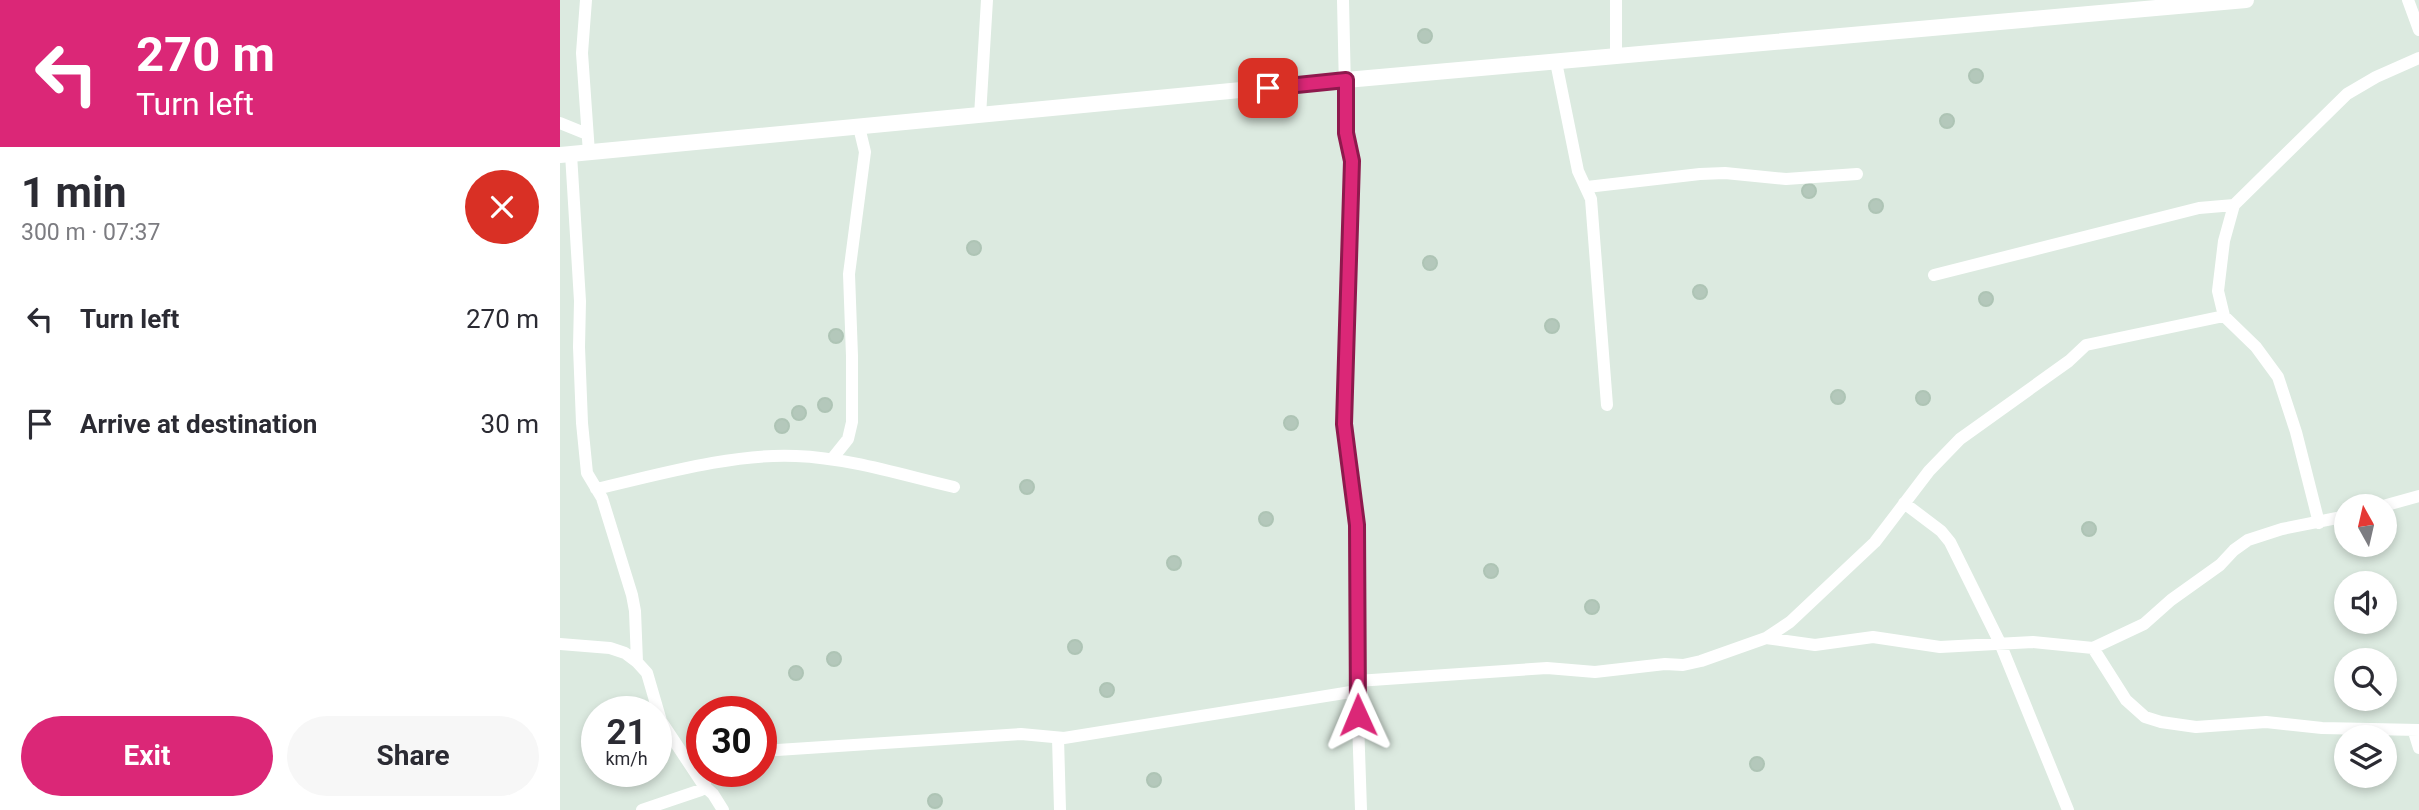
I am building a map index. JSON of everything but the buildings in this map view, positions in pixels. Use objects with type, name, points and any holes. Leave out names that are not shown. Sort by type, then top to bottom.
[{"type":"street","points":[[586,0],[582,53],[589,153]]},
{"type":"street","points":[[980,116],[987,0]]},
{"type":"street","points":[[1343,0],[1346,133],[1352,161],[1344,424],[1357,525],[1357,686],[1361,810]]},
{"type":"street","points":[[1616,0],[1616,57]]},
{"type":"street","points":[[637,662],[632,596],[603,498],[587,473],[582,423],[580,301],[565,155],[1346,80],[2246,0]]},
{"type":"street","points":[[2408,0],[2419,30]]},
{"type":"street","points":[[2319,523],[2296,432],[2278,377],[2262,352],[2224,316],[2218,291],[2220,261],[2234,205],[2347,94],[2376,77],[2419,58]]},
{"type":"street","points":[[1556,62],[1578,171],[1591,199],[1607,405]]},
{"type":"street","points":[[560,123],[587,134]]},
{"type":"street","points":[[832,459],[848,439],[852,422],[849,274],[865,152],[859,127]]},
{"type":"street","points":[[1587,187],[1700,174],[1725,173],[1786,179],[1857,174]]},
{"type":"street","points":[[1934,275],[2176,213],[2234,205]]},
{"type":"street","points":[[777,750],[1032,734],[1058,738],[1357,686],[1546,668],[1595,672],[1701,661],[1766,638],[1790,622],[1875,542],[1930,471],[1960,439],[2069,361],[2086,345],[2224,316]]},
{"type":"street","points":[[596,489],[743,460],[794,456],[832,459],[954,487]]},
{"type":"street","points":[[2398,502],[2419,496]]},
{"type":"street","points":[[1904,503],[1941,531],[1950,542],[2000,643],[2068,810]]},
{"type":"street","points":[[1766,638],[1815,645],[1873,636],[1940,647],[2033,642],[2093,648],[2144,624],[2171,600],[2220,565],[2239,545],[2282,529],[2334,519]]},
{"type":"street","points":[[560,644],[610,648],[625,653],[637,662],[647,673],[661,721],[686,759]]},
{"type":"street","points":[[2093,648],[2126,701],[2145,717],[2161,722],[2196,727],[2266,722],[2322,728],[2417,731],[2419,748]]},
{"type":"street","points":[[1058,738],[1060,810]]},
{"type":"street","points":[[642,810],[695,793],[703,787]]},
{"type":"street","points":[[705,787],[723,810]]},
{"type":"route","points":[[1268,88],[1346,80],[1346,133],[1352,161],[1348,368],[1344,424],[1357,525],[1358,715]]}]
